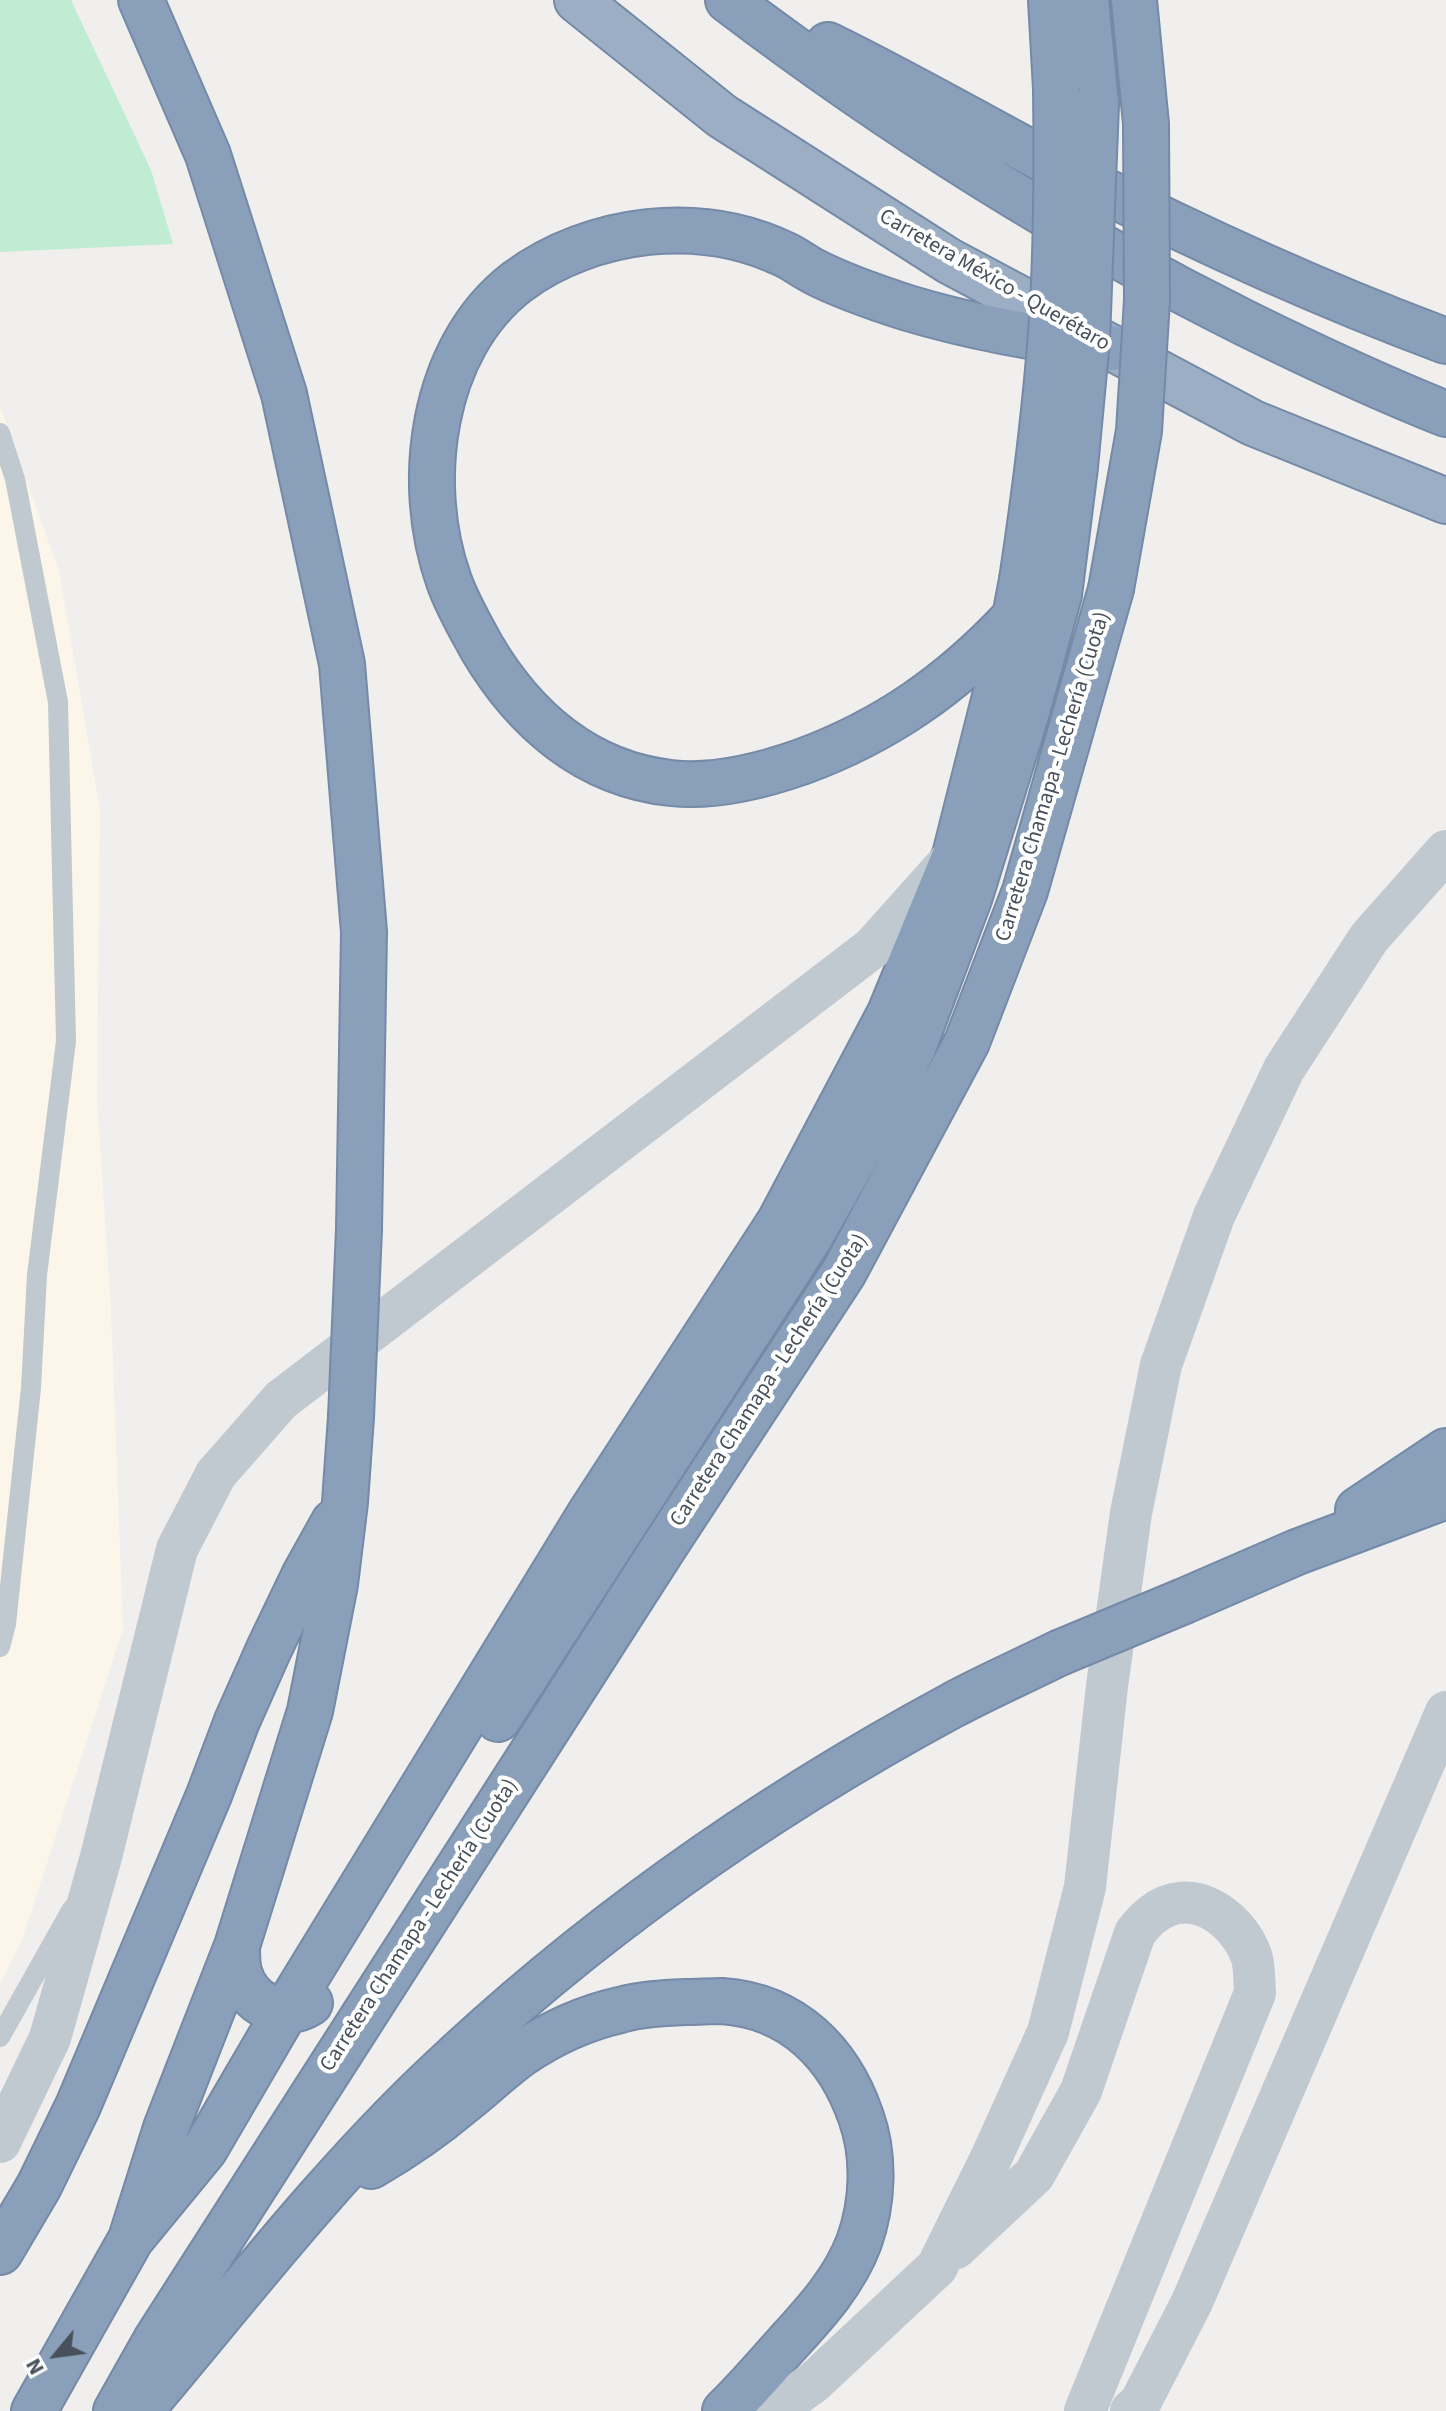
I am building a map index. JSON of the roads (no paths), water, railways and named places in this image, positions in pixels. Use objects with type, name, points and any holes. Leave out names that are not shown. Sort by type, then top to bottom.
[{"type":"highway","points":[[131,2239],[166,2128],[237,1946],[310,1711],[335,1584],[351,1417],[359,1229],[364,932],[342,664],[284,394],[208,155],[141,0]]},
{"type":"highway","name":"Carretera México - Querétaro","points":[[577,0],[722,116],[949,261],[1253,423],[1446,501]]},
{"type":"highway","points":[[728,0],[827,74],[1062,225],[1184,292],[1295,347],[1446,414]]},
{"type":"highway","points":[[735,0],[1183,229],[1321,291],[1446,341]]},
{"type":"highway","points":[[237,1946],[240,1975],[255,1998],[285,2012],[303,2008],[317,1997],[801,1250],[889,1098],[919,1035],[970,896],[1026,715],[1057,204],[1051,0]]},
{"type":"highway","points":[[34,2411],[131,2239],[205,2149],[285,2012],[591,1512],[780,1221],[890,1013],[955,855],[1032,597],[1075,467],[1087,339],[1096,104],[1086,0]]},
{"type":"highway","name":"Carretera Chamapa - Lechería (Cuota)","points":[[116,2411],[156,2340],[412,1938],[844,1272],[973,1028],[1025,891],[1111,589],[1139,431],[1147,300],[1146,124],[1134,0]]},
{"type":"highway","points":[[1032,597],[983,651],[949,681],[871,732],[831,751],[789,766],[701,785],[668,783],[604,765],[548,730],[523,707],[485,653],[464,617],[448,579],[438,539],[433,498],[433,460],[438,420],[448,383],[463,347],[478,323],[517,282],[575,250],[644,233],[681,230],[717,233],[751,242],[784,254],[814,272],[860,291],[947,319],[1043,340],[1112,348]]},
{"type":"highway","points":[[1297,1552],[1446,1451]]},
{"type":"highway","points":[[140,2411],[323,2193],[376,2136],[487,2028],[547,1975],[674,1878],[767,1815],[952,1705],[1059,1653],[1297,1552],[1446,1496]]},
{"type":"highway","points":[[0,2252],[39,2186],[78,2106],[269,1649],[305,1574],[345,1502]]},
{"type":"highway","points":[[323,2193],[424,2132],[521,2055],[551,2036],[584,2021],[621,2009],[659,2003],[721,2001],[768,2011],[789,2022],[830,2055],[845,2076],[856,2101],[870,2155],[867,2212],[849,2266],[833,2291],[725,2411]]},
{"type":"street","points":[[937,2267],[1048,2032],[1085,1887],[1107,1686],[1134,1498],[1161,1365],[1209,1231],[1284,1069],[1369,938],[1446,851]]},
{"type":"street","points":[[0,2142],[50,2038],[101,1857],[177,1549],[216,1474],[281,1400],[872,948],[955,855]]},
{"type":"street","points":[[1131,2411],[1140,2403],[1192,2302],[1446,1712]]},
{"type":"street","points":[[774,2411],[814,2382],[1034,2175],[1081,2091],[1135,1933],[1152,1914],[1174,1903],[1196,1902],[1219,1912],[1233,1926],[1252,1957],[1255,1993],[1085,2411]]},
{"type":"lane","points":[[0,433],[15,479],[58,702],[66,1041],[37,1275],[31,1388],[6,1624],[0,1647]]},
{"type":"lane","points":[[0,2037],[101,1857]]}]
